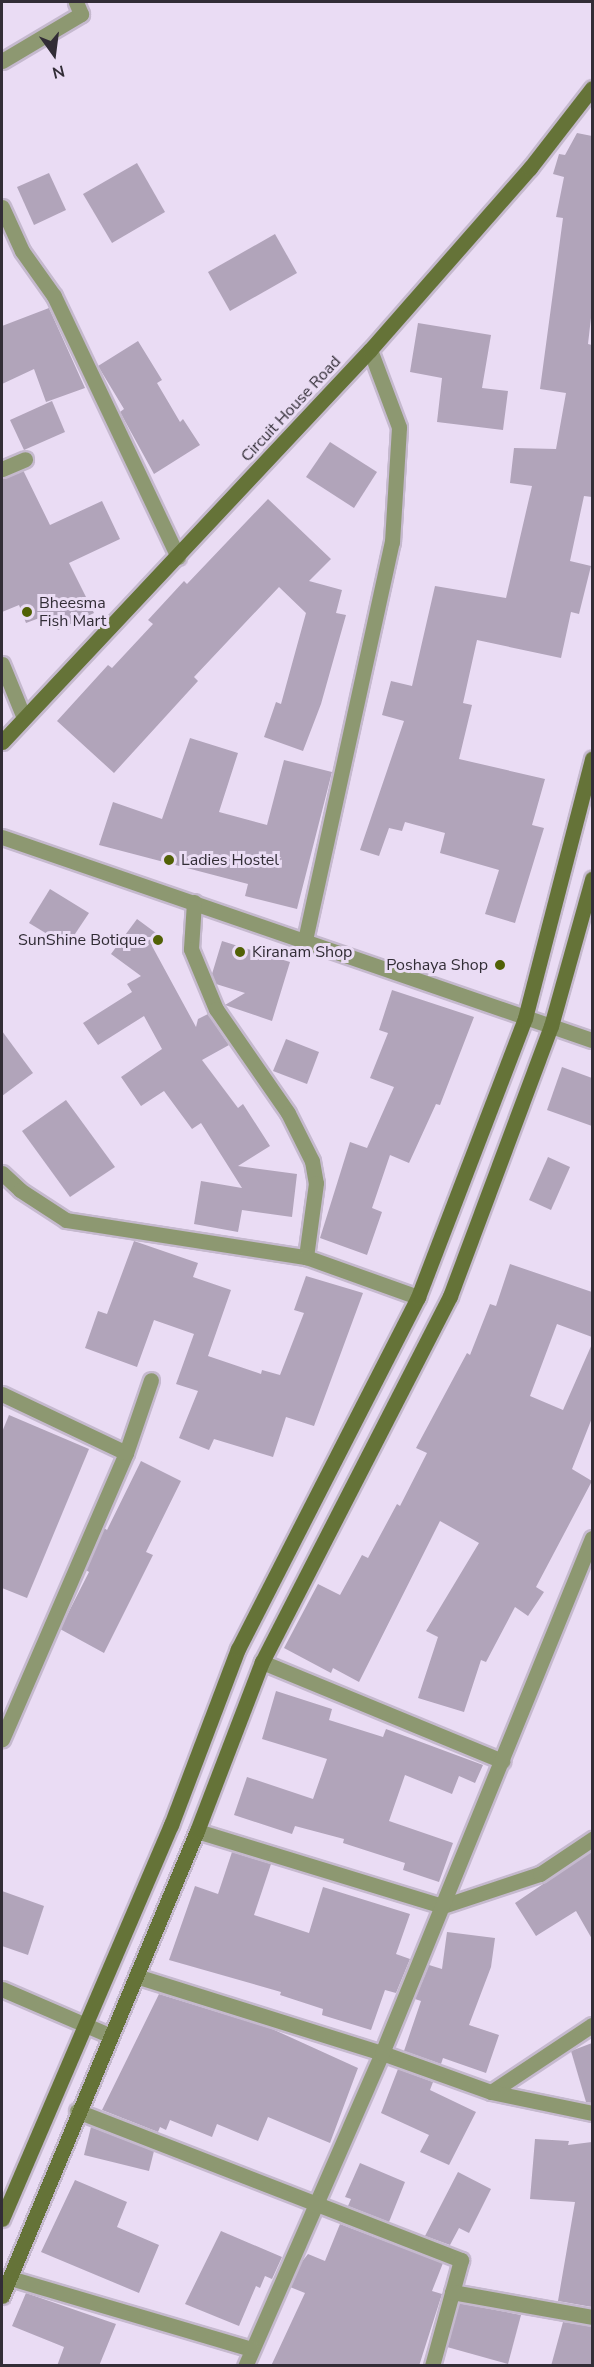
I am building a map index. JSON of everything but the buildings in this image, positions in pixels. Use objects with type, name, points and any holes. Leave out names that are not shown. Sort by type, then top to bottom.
[{"type":"street","points":[[2,61],[81,14],[76,2]]},
{"type":"street","name":"Circuit House Road","points":[[2,742],[370,350],[530,168],[592,88]]},
{"type":"street","points":[[2,207],[22,251],[54,296],[178,557]]},
{"type":"street","points":[[305,940],[392,542],[399,427],[370,350]]},
{"type":"street","points":[[2,469],[25,459]]},
{"type":"street","points":[[2,664],[24,718]]},
{"type":"street","points":[[2,2219],[82,2024],[171,1825],[238,1649],[418,1297],[525,1018],[592,759]]},
{"type":"street","points":[[2,837],[592,1040]]},
{"type":"street","points":[[2,2296],[109,2035],[198,1831],[262,1662],[450,1296],[551,1026],[592,879]]},
{"type":"street","points":[[194,902],[191,949],[216,1009],[288,1113],[312,1161],[316,1183],[306,1257]]},
{"type":"street","points":[[2,1173],[20,1190],[66,1220],[306,1257],[418,1297]]},
{"type":"street","points":[[2,1739],[126,1453],[152,1380]]},
{"type":"street","points":[[2,1394],[126,1453]]},
{"type":"street","points":[[245,2366],[382,2053],[592,1538]]},
{"type":"street","points":[[262,1662],[502,1761]]},
{"type":"street","points":[[198,1831],[443,1906],[540,1874],[592,1839]]},
{"type":"street","points":[[136,1976],[382,2053],[491,2092],[592,2113]]},
{"type":"street","points":[[2,1989],[109,2035]]},
{"type":"street","points":[[491,2092],[592,2025]]},
{"type":"street","points":[[78,2111],[461,2260],[432,2366]]},
{"type":"street","points":[[10,2278],[252,2349]]},
{"type":"street","points":[[452,2292],[592,2317]]},
{"type":"place","name":"Bheesma Fish Mart","points":[[27,612]]},
{"type":"place","name":"Ladies Hostel","points":[[169,860]]},
{"type":"place","name":"SunShine Botique","points":[[158,940]]},
{"type":"place","name":"Kiranam Shop","points":[[240,952]]},
{"type":"place","name":"Poshaya Shop","points":[[500,965]]}]
